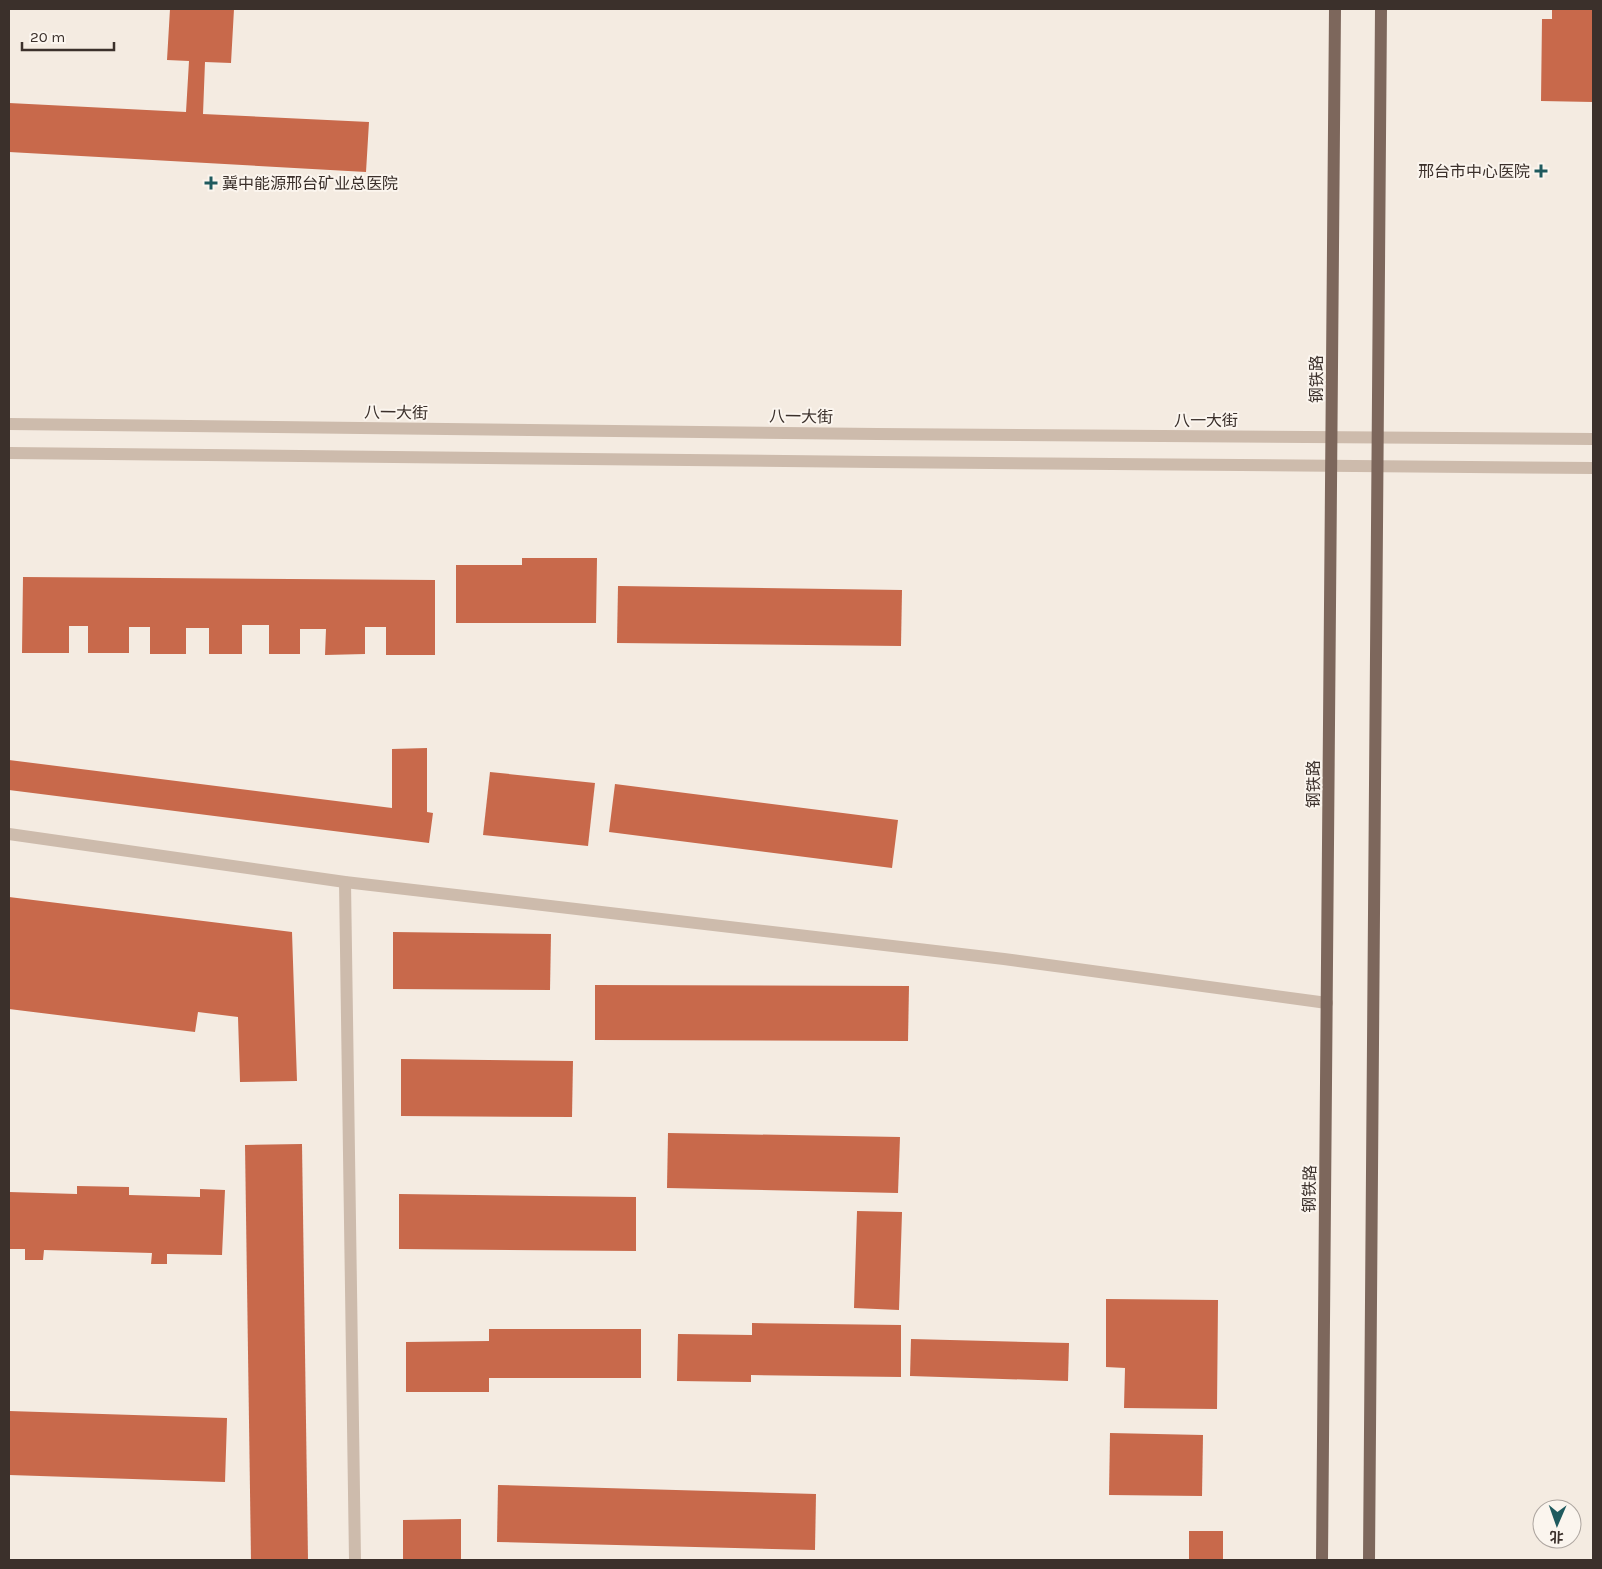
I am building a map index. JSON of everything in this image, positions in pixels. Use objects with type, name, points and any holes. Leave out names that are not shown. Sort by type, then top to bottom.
[{"type":"main road","name":"钢铁路","points":[[1322,1560],[1335,9]]},
{"type":"main road","points":[[1369,1560],[1381,9]]},
{"type":"street","name":"八一大街","points":[[9,424],[877,434],[1593,439]]},
{"type":"street","points":[[9,453],[1593,468]]},
{"type":"street","points":[[9,834],[345,882],[1004,959],[1327,1003]]},
{"type":"street","points":[[345,882],[355,1560]]},
{"type":"building","points":[[170,9],[234,9],[231,63],[205,62],[203,114],[369,122],[366,172],[9,152],[9,103],[186,112],[189,61],[167,60]]},
{"type":"building","points":[[1552,9],[1593,9],[1593,102],[1541,101],[1542,19],[1552,19]]},
{"type":"building","points":[[522,558],[597,558],[596,623],[456,623],[456,565],[522,565]]},
{"type":"building","points":[[23,577],[435,580],[435,655],[386,655],[386,627],[365,627],[365,654],[325,655],[326,629],[300,629],[300,654],[269,654],[269,625],[242,625],[242,654],[209,654],[209,628],[186,628],[186,654],[150,654],[150,627],[129,627],[129,653],[88,653],[88,626],[69,626],[69,653],[22,653]]},
{"type":"building","points":[[618,586],[902,590],[901,646],[617,643]]},
{"type":"building","points":[[427,748],[427,812],[433,813],[429,843],[9,790],[9,760],[392,808],[392,749]]},
{"type":"building","points":[[490,772],[595,783],[588,846],[483,835]]},
{"type":"building","points":[[615,784],[898,820],[892,868],[609,832]]},
{"type":"building","points":[[9,897],[292,932],[297,1081],[240,1082],[238,1017],[198,1012],[195,1032],[9,1009]]},
{"type":"building","points":[[393,932],[551,934],[550,990],[393,989]]},
{"type":"building","points":[[595,985],[909,986],[908,1041],[595,1040]]},
{"type":"building","points":[[401,1059],[573,1061],[572,1117],[401,1116]]},
{"type":"building","points":[[668,1133],[900,1137],[898,1193],[667,1188]]},
{"type":"building","points":[[302,1144],[308,1560],[251,1560],[245,1145]]},
{"type":"building","points":[[77,1186],[129,1187],[129,1195],[200,1197],[200,1189],[225,1190],[222,1255],[167,1254],[167,1264],[151,1264],[152,1253],[44,1250],[43,1260],[25,1260],[25,1249],[9,1249],[9,1192],[77,1194]]},
{"type":"building","points":[[399,1194],[636,1197],[636,1251],[399,1249]]},
{"type":"building","points":[[857,1211],[902,1212],[899,1310],[854,1308]]},
{"type":"building","points":[[1106,1299],[1218,1300],[1217,1409],[1124,1408],[1125,1368],[1106,1367]]},
{"type":"building","points":[[752,1323],[901,1325],[901,1377],[751,1375],[751,1382],[677,1381],[678,1334],[752,1335]]},
{"type":"building","points":[[489,1329],[641,1329],[641,1378],[489,1378],[489,1392],[406,1392],[406,1342],[489,1341]]},
{"type":"building","points":[[911,1339],[1069,1343],[1068,1381],[910,1376]]},
{"type":"building","points":[[9,1411],[227,1418],[225,1482],[9,1475]]},
{"type":"building","points":[[1110,1433],[1203,1435],[1202,1496],[1109,1495]]},
{"type":"building","points":[[498,1485],[816,1494],[815,1550],[497,1542]]},
{"type":"building","points":[[461,1519],[461,1560],[403,1560],[403,1520]]},
{"type":"building","points":[[1189,1531],[1223,1531],[1223,1560],[1189,1560]]},
{"type":"place","name":"邢台市中心医院","points":[[1541,171]]},
{"type":"place","name":"冀中能源邢台矿业总医院","points":[[211,183]]}]
